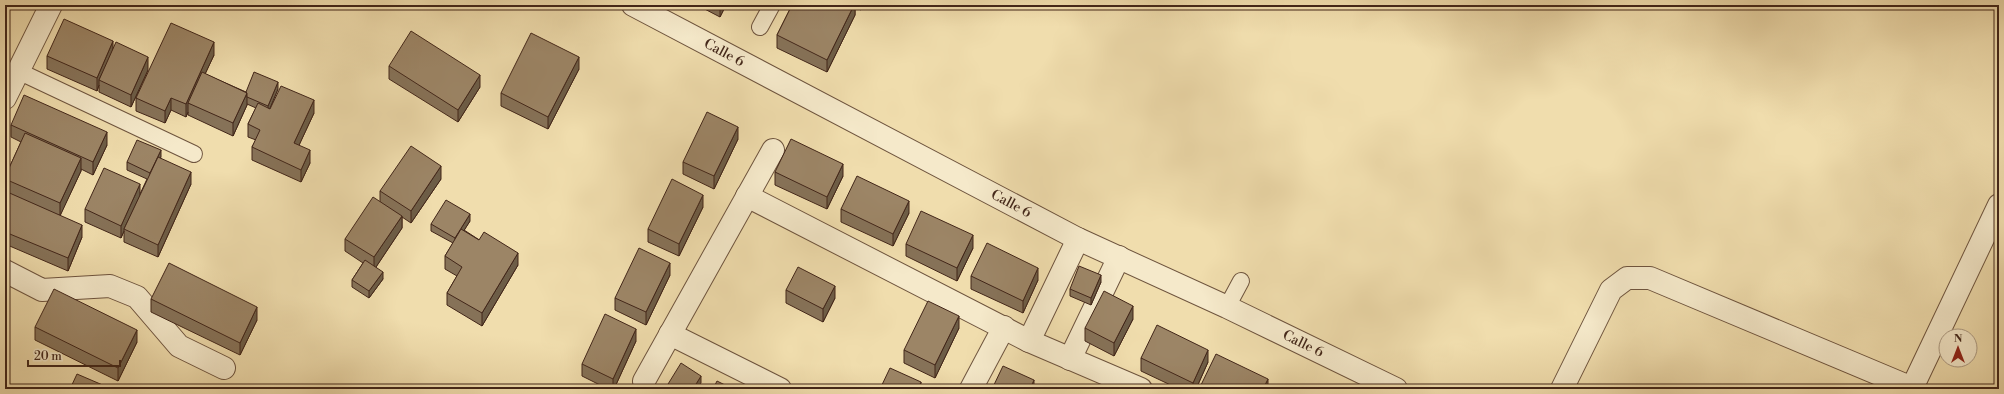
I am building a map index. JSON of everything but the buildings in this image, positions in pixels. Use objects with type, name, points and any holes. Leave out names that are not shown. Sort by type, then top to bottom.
[{"type":"street","points":[[5,98],[51,5]]},
{"type":"street","name":"Calle 6","points":[[633,5],[1078,239],[1227,307],[1396,389]]},
{"type":"street","points":[[644,380],[773,150]]},
{"type":"street","points":[[747,196],[1004,327],[1029,342],[1141,389]]},
{"type":"street","points":[[1562,389],[1611,290],[1627,278],[1650,278],[1912,388],[1999,205]]},
{"type":"street","points":[[1029,342],[1078,239]]},
{"type":"street","points":[[1070,359],[1119,257]]},
{"type":"street","points":[[5,271],[42,290],[110,286],[137,297],[179,346],[224,368]]},
{"type":"street","points":[[971,389],[1004,327]]},
{"type":"street","points":[[670,334],[780,389]]},
{"type":"lane","points":[[760,28],[772,5]]},
{"type":"lane","points":[[18,71],[194,154]]},
{"type":"lane","points":[[1227,307],[1241,281]]}]
